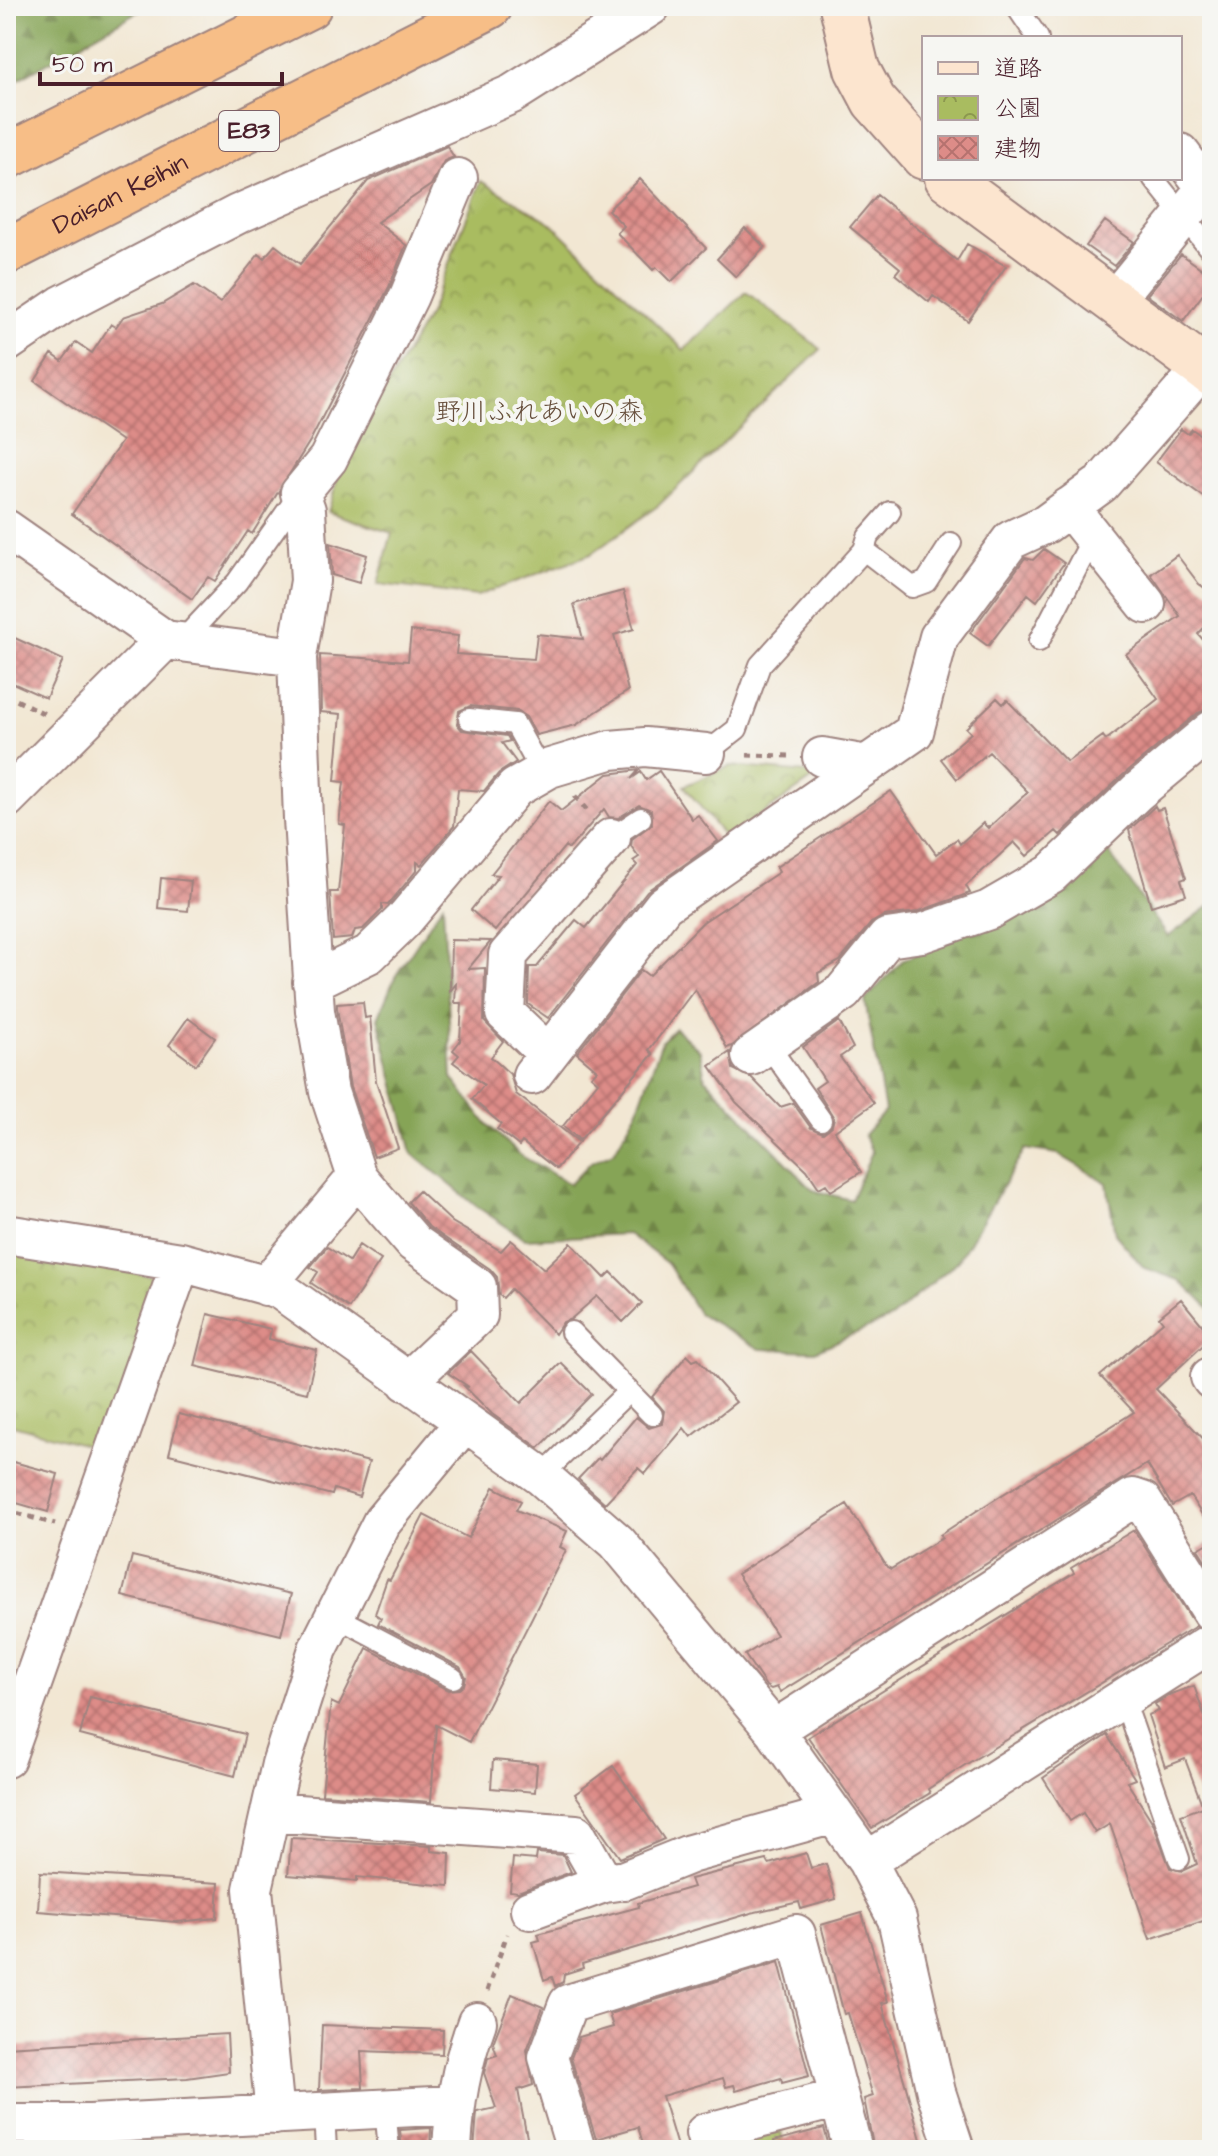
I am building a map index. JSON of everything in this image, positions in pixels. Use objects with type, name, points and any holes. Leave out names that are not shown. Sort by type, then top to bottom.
[{"type":"highway","points":[[6,157],[309,6]]},
{"type":"highway","name":"Daisan Keihin","points":[[6,252],[490,6]]},
{"type":"street","points":[[6,343],[62,305],[238,214],[512,94],[651,6]]},
{"type":"street","points":[[842,6],[857,69],[874,101],[922,155]]},
{"type":"street","points":[[1113,302],[1206,188],[1182,156]]},
{"type":"street","points":[[407,1382],[478,1315],[477,1287],[414,1243],[357,1177],[329,1092],[312,982],[297,657],[310,581],[306,510],[300,493],[328,459],[409,296],[458,178]]},
{"type":"street","points":[[626,828],[508,955],[505,1013],[540,1064],[664,905],[914,732],[939,637],[1011,540],[1046,524],[1101,484],[1207,371],[950,180]]},
{"type":"street","points":[[1069,507],[1146,604]]},
{"type":"street","points":[[6,529],[173,641],[297,657]]},
{"type":"street","points":[[6,799],[173,641]]},
{"type":"street","points":[[759,1051],[843,992],[887,938],[922,933],[989,910],[1051,874],[1137,792],[1212,730]]},
{"type":"street","points":[[312,982],[369,954],[403,921],[515,788],[546,770],[610,750],[645,747],[706,753]]},
{"type":"street","points":[[822,757],[867,765]]},
{"type":"street","points":[[266,1286],[357,1177]]},
{"type":"street","points":[[6,1234],[181,1262],[279,1289],[541,1476],[617,1542],[692,1627],[774,1730],[831,1815],[867,1861],[897,1919],[936,2092],[955,2150]]},
{"type":"street","points":[[6,1758],[181,1262]]},
{"type":"street","points":[[275,2115],[253,1889],[281,1764],[318,1649],[382,1522],[464,1423]]},
{"type":"street","points":[[774,1730],[1133,1498],[1142,1501],[1212,1612]]},
{"type":"street","points":[[867,1861],[1212,1642]]},
{"type":"street","points":[[270,1812],[576,1834],[604,1883]]},
{"type":"street","points":[[530,1910],[604,1883],[625,1880],[690,1854],[831,1815]]},
{"type":"street","points":[[576,2150],[548,2057],[568,2004],[796,1934],[853,2150]]},
{"type":"street","points":[[452,2150],[453,2105],[461,2065],[477,2022]]},
{"type":"street","points":[[710,2150],[705,2133],[839,2098]]},
{"type":"street","points":[[6,2124],[90,2137],[275,2115],[453,2105]]},
{"type":"lane","points":[[1016,6],[1037,36]]},
{"type":"lane","points":[[1155,180],[1212,252]]},
{"type":"lane","points":[[173,641],[237,582],[300,493]]},
{"type":"lane","points":[[706,753],[737,729],[760,665],[864,550],[868,537],[890,512]]},
{"type":"lane","points":[[1039,641],[1093,537]]},
{"type":"lane","points":[[864,550],[912,587],[926,582],[951,543]]},
{"type":"lane","points":[[469,719],[515,724],[546,770]]},
{"type":"lane","points":[[759,1051],[821,1120]]},
{"type":"lane","points":[[571,1332],[652,1415]]},
{"type":"lane","points":[[541,1476],[629,1391]]},
{"type":"lane","points":[[335,1616],[453,1678]]},
{"type":"lane","points":[[1124,1700],[1179,1859]]},
{"type":"lane","points":[[385,2108],[389,2150]]},
{"type":"lane","points":[[324,2112],[326,2150]]},
{"type":"path","points":[[706,753],[822,757]]},
{"type":"path","points":[[546,770],[626,828]]},
{"type":"path","points":[[6,1510],[85,1533]]},
{"type":"path","points":[[477,2022],[503,1938],[530,1910]]},
{"type":"green space","points":[[6,6],[147,6],[6,86]]},
{"type":"green space","name":"野川ふれあいの森","points":[[481,181],[550,222],[684,350],[746,292],[821,349],[659,505],[591,554],[477,596],[378,584],[392,533],[328,512],[342,463],[430,312]]},
{"type":"green space","points":[[730,766],[820,774],[726,839],[684,786]]},
{"type":"green space","points":[[1103,844],[1168,937],[1212,904],[1212,1310],[1179,1280],[1144,1268],[1115,1234],[1107,1183],[1058,1154],[1025,1149],[958,1261],[891,1318],[815,1351],[760,1349],[698,1313],[668,1264],[628,1234],[525,1239],[476,1206],[412,1153],[378,1018],[395,977],[443,904],[452,1078],[487,1124],[520,1155],[570,1184],[591,1162],[614,1152],[637,1111],[662,1041],[675,1028],[700,1051],[705,1078],[813,1190],[851,1200],[872,1152],[864,1135],[885,1111],[865,1000],[903,960],[1026,904]]},
{"type":"green space","points":[[6,1251],[152,1276],[160,1288],[103,1450],[6,1423]]},
{"type":"green space","points":[[779,2125],[786,2150],[732,2150],[739,2135]]},
{"type":"building","points":[[447,146],[454,157],[444,161],[431,185],[377,222],[406,245],[389,287],[310,441],[252,534],[248,531],[215,581],[208,577],[192,599],[72,514],[122,441],[35,381],[52,354],[62,361],[76,342],[92,353],[111,324],[116,327],[123,317],[162,304],[194,285],[220,303],[259,254],[264,258],[275,245],[300,264],[368,181]]},
{"type":"building","points":[[640,179],[706,248],[671,282],[656,267],[653,270],[617,233],[624,226],[608,210]]},
{"type":"building","points":[[877,195],[957,261],[967,244],[1006,266],[968,321],[933,296],[929,302],[895,274],[900,268],[850,227]]},
{"type":"building","points":[[1105,221],[1134,242],[1114,266],[1086,246]]},
{"type":"building","points":[[745,228],[765,247],[736,277],[717,259]]},
{"type":"building","points":[[1181,254],[1212,276],[1212,282],[1183,321],[1147,295]]},
{"type":"building","points":[[1181,429],[1188,434],[1192,429],[1212,443],[1212,503],[1156,462]]},
{"type":"building","points":[[330,543],[367,555],[359,583],[332,575]]},
{"type":"building","points":[[1044,549],[1064,563],[1037,601],[1028,594],[988,646],[970,633],[1025,558],[1033,560]]},
{"type":"building","points":[[1177,555],[1199,584],[1212,593],[1212,619],[1198,634],[1212,650],[1212,708],[1198,713],[1123,775],[1060,835],[1056,831],[1027,856],[1014,842],[966,886],[970,893],[917,912],[884,916],[871,923],[840,961],[818,973],[819,982],[732,1046],[727,1048],[695,989],[649,1050],[653,1054],[580,1140],[563,1126],[598,1082],[591,1076],[597,1070],[577,1053],[641,970],[649,976],[703,922],[779,872],[776,867],[891,791],[936,854],[957,839],[960,844],[983,823],[988,828],[1028,792],[989,752],[957,779],[941,759],[971,733],[966,728],[997,698],[1003,704],[1007,700],[1067,762],[1103,736],[1106,740],[1158,699],[1126,654],[1180,616],[1151,574]]},
{"type":"building","points":[[623,591],[634,629],[614,635],[628,691],[576,725],[536,735],[526,717],[517,711],[470,706],[459,711],[457,724],[462,730],[507,736],[510,741],[502,743],[516,762],[499,773],[484,791],[458,789],[454,826],[421,865],[417,862],[417,870],[388,905],[382,904],[382,910],[363,929],[355,930],[352,938],[333,940],[330,892],[338,892],[345,825],[339,824],[344,782],[335,781],[341,714],[321,712],[320,655],[408,661],[411,631],[458,636],[456,654],[534,659],[537,634],[583,639],[574,604]]},
{"type":"building","points":[[6,634],[63,660],[46,698],[6,680]]},
{"type":"building","points":[[639,770],[631,779],[641,772],[646,780],[659,771],[692,819],[698,815],[718,841],[647,891],[548,1018],[528,1004],[529,967],[537,967],[576,920],[586,928],[637,865],[633,861],[639,857],[631,846],[632,839],[652,824],[651,810],[639,805],[618,818],[609,817],[604,809],[569,849],[565,846],[495,931],[471,910],[499,875],[491,874],[549,801],[561,811],[608,774]]},
{"type":"building","points":[[1155,806],[1157,810],[1163,808],[1186,878],[1181,880],[1186,895],[1151,906],[1129,830]]},
{"type":"building","points":[[161,878],[191,881],[188,911],[158,908]]},
{"type":"building","points":[[451,940],[491,941],[468,969],[485,968],[484,1021],[503,1041],[491,1057],[510,1074],[516,1094],[579,1142],[556,1169],[522,1142],[519,1146],[497,1129],[501,1124],[472,1099],[484,1085],[453,1062],[459,1055],[453,1050],[460,1041],[462,1003],[455,1003],[456,984],[450,991]]},
{"type":"building","points":[[363,1002],[365,1018],[370,1017],[376,1081],[398,1148],[374,1157],[350,1087],[337,1008],[337,1004]]},
{"type":"building","points":[[188,1018],[215,1038],[196,1065],[169,1045]]},
{"type":"building","points":[[839,1021],[853,1048],[840,1057],[874,1103],[835,1131],[861,1172],[831,1191],[826,1184],[819,1188],[807,1170],[736,1102],[710,1066],[730,1052],[733,1069],[752,1078],[780,1107],[793,1103],[811,1128],[823,1133],[832,1126],[834,1118],[815,1088],[825,1081],[803,1047]]},
{"type":"building","points":[[419,1191],[452,1222],[501,1251],[511,1240],[544,1269],[571,1243],[605,1278],[611,1272],[642,1303],[623,1322],[597,1296],[571,1319],[563,1322],[555,1334],[511,1289],[503,1298],[499,1295],[497,1277],[490,1269],[429,1227],[408,1202]]},
{"type":"building","points":[[359,1245],[381,1260],[349,1308],[311,1283],[318,1272],[310,1267],[327,1247],[349,1261]]},
{"type":"building","points":[[1181,1299],[1212,1337],[1156,1389],[1212,1448],[1212,1530],[1190,1496],[1172,1506],[1147,1464],[780,1692],[777,1687],[771,1689],[766,1686],[745,1655],[776,1635],[737,1574],[847,1504],[891,1569],[942,1538],[940,1535],[978,1510],[1134,1412],[1100,1376],[1163,1322],[1159,1317]]},
{"type":"building","points":[[208,1314],[271,1329],[269,1339],[317,1350],[307,1393],[195,1366]]},
{"type":"building","points":[[471,1351],[521,1403],[561,1363],[592,1394],[539,1448],[492,1414],[464,1386],[469,1387],[448,1373]]},
{"type":"building","points":[[687,1355],[693,1361],[698,1359],[736,1402],[691,1437],[684,1428],[645,1474],[638,1468],[605,1503],[578,1479],[598,1458],[600,1460],[636,1417],[649,1428],[662,1424],[664,1411],[652,1397]]},
{"type":"building","points":[[179,1414],[369,1462],[359,1497],[334,1489],[332,1495],[169,1454]]},
{"type":"building","points":[[6,1460],[58,1474],[48,1512],[6,1500]]},
{"type":"building","points":[[494,1487],[521,1501],[516,1510],[567,1531],[560,1547],[566,1550],[469,1742],[436,1725],[431,1802],[322,1794],[331,1702],[339,1706],[367,1648],[448,1690],[464,1685],[466,1677],[460,1667],[378,1624],[381,1618],[375,1614],[387,1579],[390,1580],[424,1515],[468,1538]]},
{"type":"building","points":[[1134,1530],[1196,1626],[965,1765],[928,1789],[930,1793],[872,1828],[808,1737],[1074,1573],[1071,1568]]},
{"type":"building","points":[[1212,1541],[1212,1571],[1198,1549]]},
{"type":"building","points":[[132,1556],[291,1594],[281,1635],[122,1596]]},
{"type":"building","points":[[1194,1686],[1212,1737],[1212,1918],[1150,1939],[1110,1824],[1095,1833],[1083,1813],[1070,1821],[1043,1778],[1107,1735],[1135,1779],[1127,1782],[1153,1823],[1170,1868],[1182,1871],[1197,1864],[1181,1815],[1203,1807],[1185,1759],[1165,1767],[1148,1715],[1159,1711],[1155,1704]]},
{"type":"building","points":[[90,1697],[245,1734],[235,1776],[80,1735]]},
{"type":"building","points":[[493,1760],[537,1764],[535,1792],[491,1788]]},
{"type":"building","points":[[613,1766],[664,1839],[620,1858],[575,1794]]},
{"type":"building","points":[[291,1838],[431,1846],[431,1851],[450,1853],[449,1886],[357,1877],[357,1881],[288,1875]]},
{"type":"building","points":[[537,1853],[563,1855],[571,1872],[518,1892],[510,1891],[513,1858],[536,1860]]},
{"type":"building","points":[[806,1853],[811,1868],[826,1864],[836,1899],[801,1909],[799,1902],[751,1913],[582,1964],[583,1968],[564,1974],[563,1982],[555,1986],[552,1977],[544,1980],[533,1942],[540,1940],[538,1934],[639,1907],[638,1903],[693,1887],[690,1879],[767,1860],[769,1864]]},
{"type":"building","points":[[40,1872],[219,1883],[217,1918],[177,1922],[38,1911]]},
{"type":"building","points":[[862,1913],[888,2002],[882,2003],[924,2150],[874,2150],[864,2099],[873,2096],[848,2013],[844,2014],[821,1925]]},
{"type":"building","points":[[779,1962],[809,2076],[782,2083],[781,2078],[736,2091],[734,2085],[726,2087],[723,2078],[662,2096],[678,2150],[645,2150],[638,2127],[596,2139],[571,2058],[579,2037],[613,2027],[609,2014]]},
{"type":"building","points":[[512,1994],[543,2007],[527,2050],[533,2085],[518,2090],[528,2143],[519,2145],[521,2150],[474,2150],[477,2112],[496,2108],[484,2073],[488,2058],[497,2055],[493,2043]]},
{"type":"building","points":[[322,2025],[443,2030],[442,2054],[361,2051],[363,2088],[319,2090]]},
{"type":"building","points":[[227,2034],[229,2072],[187,2078],[6,2087],[6,2047]]},
{"type":"building","points":[[431,2128],[430,2150],[402,2150],[400,2130]]},
{"type":"building","points":[[824,2128],[830,2150],[775,2150],[774,2141]]}]
